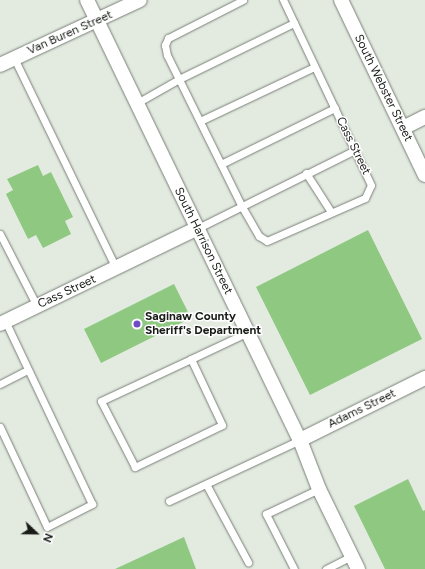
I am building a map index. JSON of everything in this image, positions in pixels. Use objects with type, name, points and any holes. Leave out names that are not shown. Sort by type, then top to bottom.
[{"type":"street","name":"South Harrison Street","points":[[87,0],[300,440],[319,489],[358,569]]},
{"type":"street","name":"Van Buren Street","points":[[0,66],[14,58],[98,21],[140,0]]},
{"type":"street","name":"South Webster Street","points":[[340,0],[425,175]]},
{"type":"street","points":[[403,128],[425,117]]},
{"type":"street","name":"Cass Street","points":[[2,322],[198,228]]},
{"type":"street","name":"Adams Street","points":[[300,440],[425,378]]},
{"type":"lane","name":"Cass Street","points":[[243,0],[168,38],[166,45],[167,55],[241,205],[259,236],[267,241],[365,198],[371,185],[283,0]]},
{"type":"lane","points":[[137,103],[179,79],[294,23]]},
{"type":"lane","points":[[14,58],[116,268]]},
{"type":"lane","points":[[200,121],[314,67]]},
{"type":"lane","points":[[220,164],[335,108]]},
{"type":"lane","points":[[241,205],[354,150]]},
{"type":"lane","points":[[306,173],[331,212]]},
{"type":"lane","name":"Cass Street","points":[[198,228],[241,205]]},
{"type":"lane","points":[[0,234],[37,306]]},
{"type":"lane","points":[[0,427],[47,527],[92,504],[28,370],[2,322]]},
{"type":"lane","points":[[190,359],[222,425],[135,467],[101,401],[190,359],[248,332]]},
{"type":"lane","points":[[0,384],[28,370]]},
{"type":"lane","points":[[169,501],[300,440]]},
{"type":"lane","points":[[206,484],[248,562]]},
{"type":"lane","points":[[294,569],[266,514],[319,489]]},
{"type":"lane","points":[[326,569],[352,556]]},
{"type":"building","points":[[38,165],[43,176],[51,172],[73,217],[65,221],[71,234],[43,248],[36,235],[28,239],[6,194],[13,190],[7,179]]},
{"type":"building","points":[[368,230],[422,339],[310,395],[256,287]]},
{"type":"building","name":"Saginaw County Sheriff's Department","points":[[174,284],[191,318],[101,363],[84,329]]},
{"type":"building","points":[[408,479],[423,511],[425,510],[425,569],[385,569],[354,506]]},
{"type":"building","points":[[184,537],[196,569],[115,569]]},
{"type":"place","name":"Saginaw County Sheriff's Department","points":[[137,324]]}]
